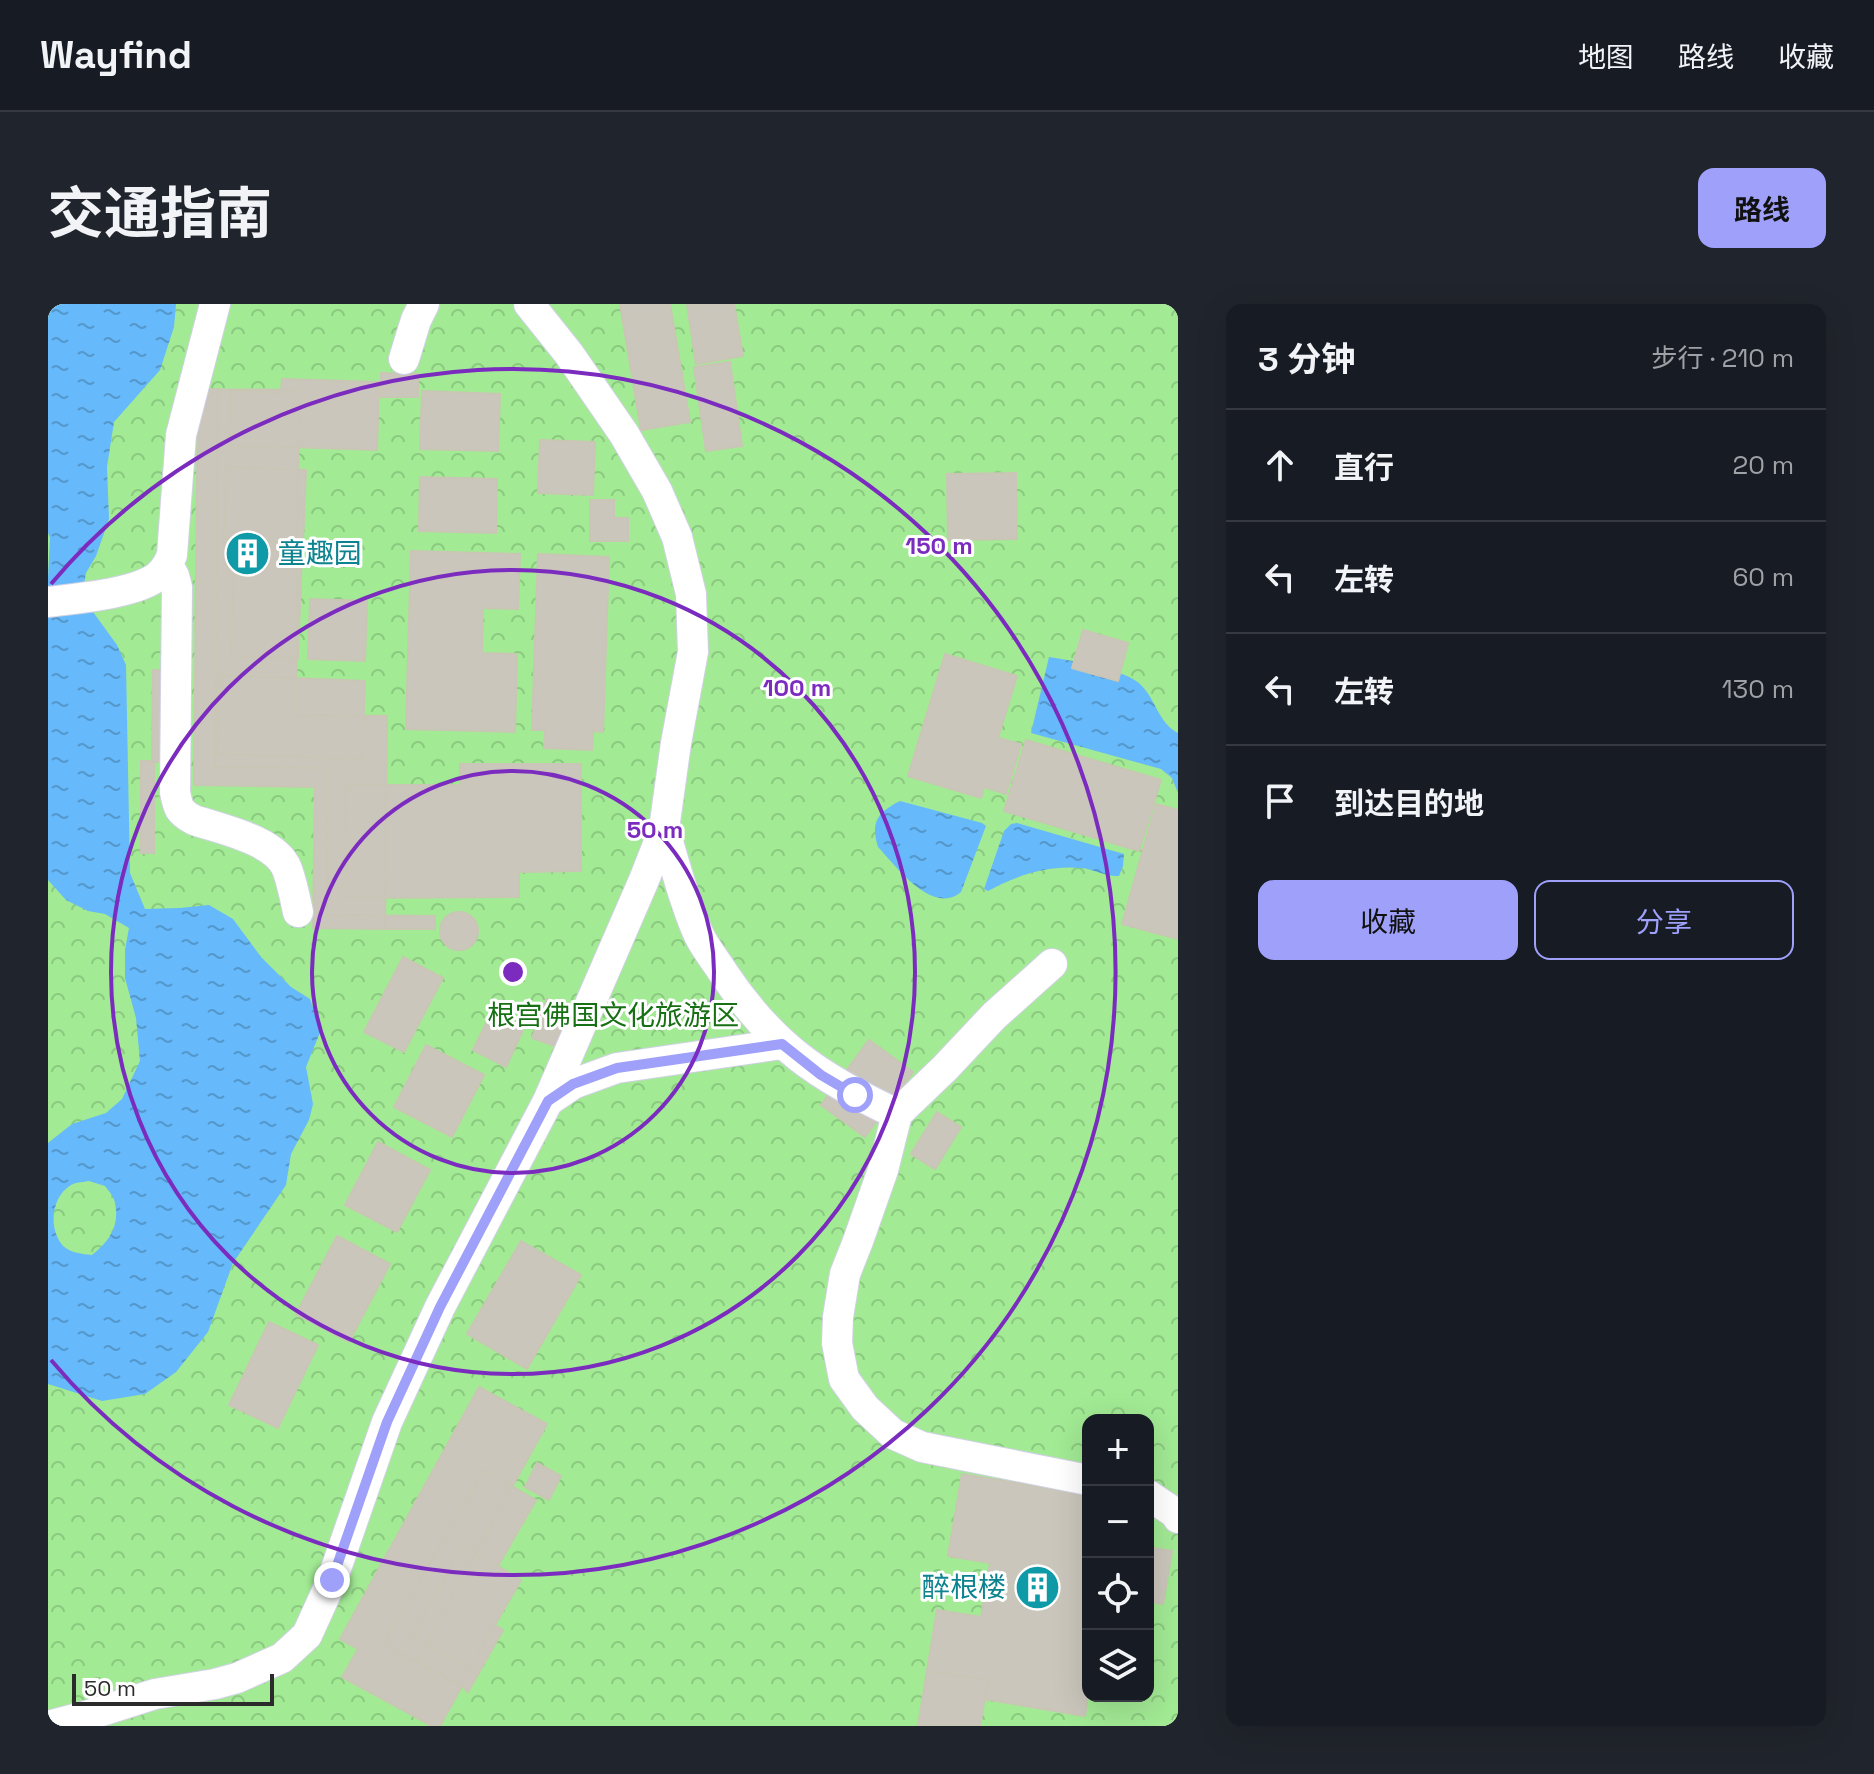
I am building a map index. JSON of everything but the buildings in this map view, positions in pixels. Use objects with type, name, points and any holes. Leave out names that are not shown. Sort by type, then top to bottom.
[{"type":"lane","points":[[48,602],[126,589],[158,577],[168,565],[172,555],[181,435],[215,304]]},
{"type":"lane","points":[[404,359],[424,304]]},
{"type":"lane","points":[[48,1726],[155,1694],[237,1678],[282,1658],[307,1635],[332,1580],[387,1422],[440,1307],[548,1101],[664,829],[693,652],[691,594],[677,537],[657,491],[624,434],[569,354],[529,304]]},
{"type":"lane","points":[[168,565],[177,587],[175,792],[178,808],[194,820],[256,841],[278,856],[287,868],[298,912]]},
{"type":"lane","points":[[664,829],[699,935],[731,985],[764,1026],[821,1075],[897,1114]]},
{"type":"lane","points":[[1052,964],[994,1016],[897,1114],[883,1170],[845,1274],[837,1343],[844,1379],[865,1408],[893,1434],[922,1447],[1082,1479]]},
{"type":"lane","points":[[548,1101],[573,1084],[617,1068],[782,1044]]},
{"type":"lane","points":[[1154,1499],[1178,1518]]},
{"type":"green space","name":"根宫佛国文化旅游区","points":[[48,304],[1178,304],[1178,1726],[48,1726]]},
{"type":"water","points":[[48,304],[176,304],[174,327],[160,370],[114,422],[107,467],[109,519],[96,556],[86,573],[83,590],[88,605],[117,645],[126,665],[130,873],[145,909],[209,905],[233,919],[261,957],[291,987],[310,999],[321,1030],[306,1067],[313,1104],[309,1120],[291,1154],[286,1185],[233,1263],[208,1332],[176,1372],[145,1394],[102,1401],[48,1384],[48,1143],[72,1124],[106,1113],[122,1099],[140,1061],[136,1018],[125,978],[129,928],[105,914],[88,911],[66,900],[48,880]],"holes":[[[89,1181],[105,1186],[114,1199],[116,1211],[108,1239],[92,1255],[66,1248],[55,1231],[54,1214],[59,1197],[75,1183]]]},
{"type":"water","points":[[1049,657],[1111,670],[1140,684],[1161,717],[1178,733],[1178,793],[1172,778],[1161,769],[1031,733]]},
{"type":"water","points":[[900,801],[986,826],[961,892],[950,898],[938,898],[927,893],[915,886],[878,847],[875,831],[878,819],[886,809]]},
{"type":"water","points":[[1017,823],[1124,854],[1119,876],[1081,868],[1057,868],[1021,876],[988,891],[984,889],[1004,831]]},
{"type":"place","name":"童趣园","points":[[247,553]]},
{"type":"place","name":"醉根楼","points":[[1037,1587]]},
{"type":"route","points":[[332,1580],[387,1422],[440,1307],[548,1101],[573,1084],[617,1068],[782,1044],[821,1075],[855,1095]]}]
